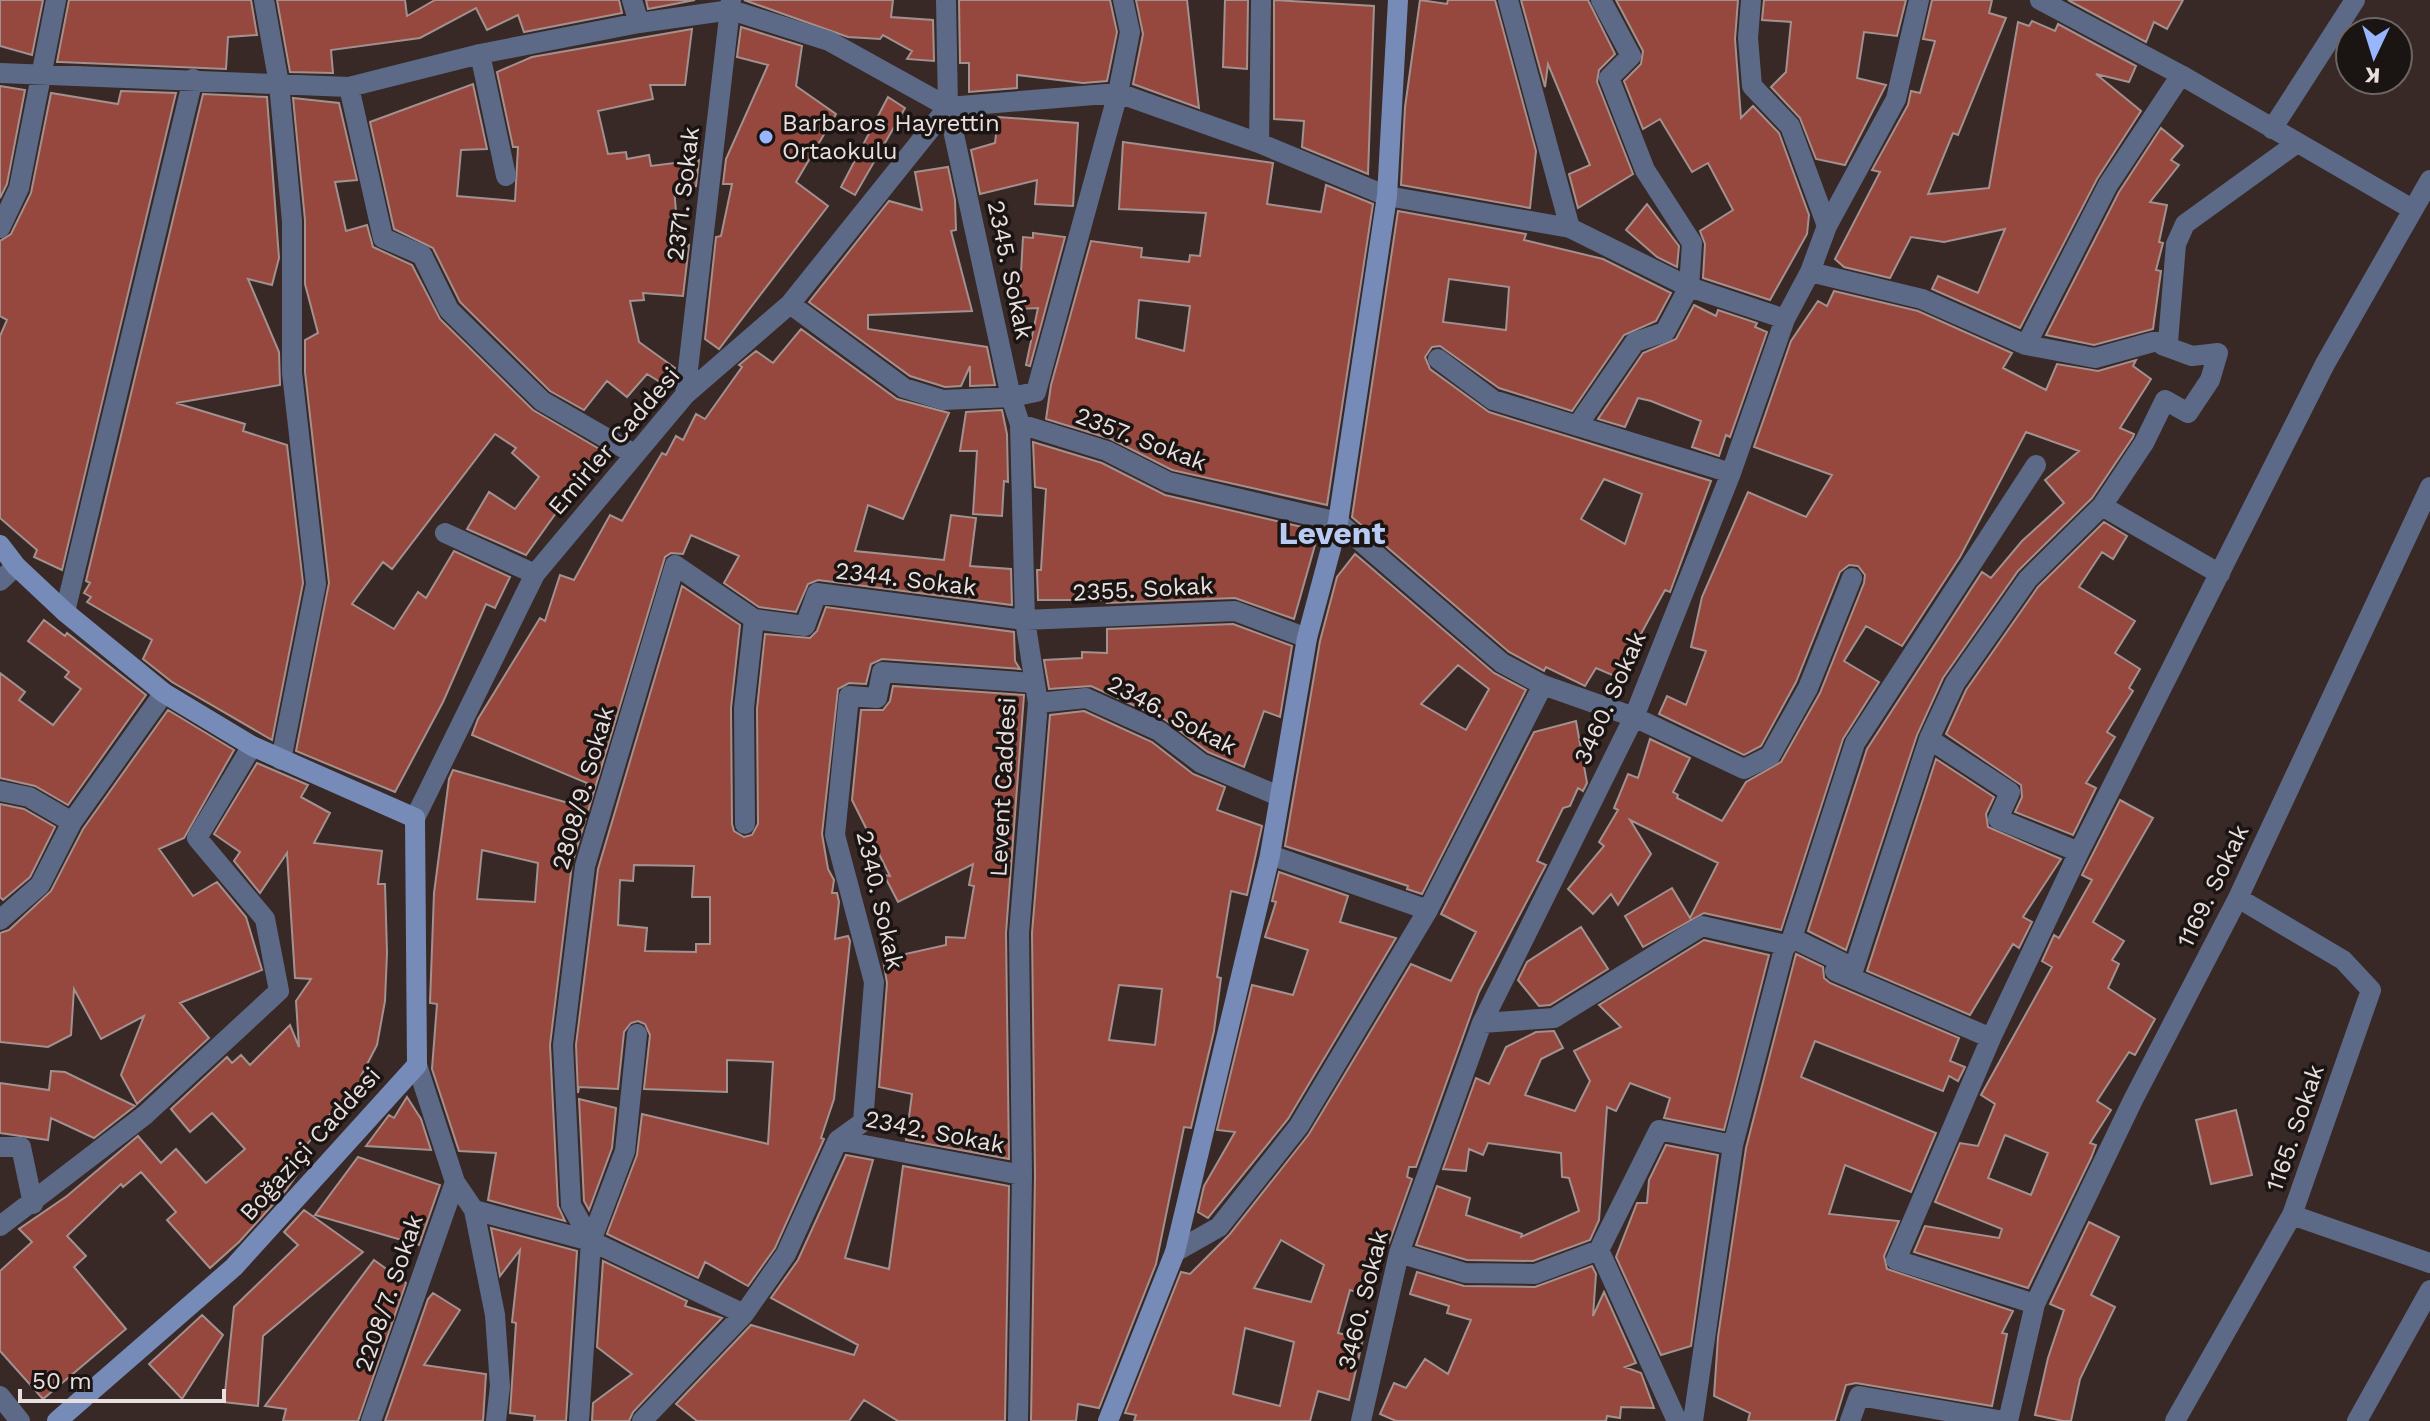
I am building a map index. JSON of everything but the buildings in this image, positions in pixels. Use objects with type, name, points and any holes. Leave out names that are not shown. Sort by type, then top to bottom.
[{"type":"street","points":[[0,228],[19,188],[56,0]]},
{"type":"street","points":[[264,0],[279,84],[292,221],[292,373],[316,584],[281,760]]},
{"type":"street","points":[[632,0],[639,23]]},
{"type":"street","name":"2345. Sokak","points":[[946,0],[948,107],[1011,397]]},
{"type":"street","points":[[790,304],[904,388],[943,400],[1011,397],[1036,392],[1118,93],[1130,32],[1123,0]]},
{"type":"street","points":[[1259,143],[1261,0]]},
{"type":"street","points":[[1108,1421],[1175,1252],[1270,855],[1307,638],[1338,522],[1387,196],[1398,0]]},
{"type":"street","points":[[1508,0],[1570,228]]},
{"type":"street","points":[[1577,426],[1635,342],[1665,332],[1689,287],[1692,243],[1645,170],[1609,78],[1631,56],[1601,0]]},
{"type":"street","points":[[1751,0],[1748,38],[1752,86],[1790,126],[1827,226]]},
{"type":"street","name":"3460. Sokak","points":[[1361,1421],[1399,1253],[1482,1023],[1634,717],[1731,473],[1785,319],[1810,272],[1827,226],[1896,99],[1919,0]]},
{"type":"street","points":[[2040,0],[2181,75],[2412,209]]},
{"type":"street","points":[[2272,129],[2355,0]]},
{"type":"street","points":[[0,73],[349,87],[480,54],[731,5],[829,41],[948,107],[1118,93],[1259,143],[1387,196],[1570,228],[1689,287],[1785,319]]},
{"type":"street","name":"2371. Sokak","points":[[685,395],[731,5]]},
{"type":"street","points":[[480,54],[506,176]]},
{"type":"street","points":[[2026,345],[2108,185],[2181,75]]},
{"type":"street","points":[[65,612],[193,79]]},
{"type":"street","points":[[349,87],[383,238],[422,255],[449,310],[542,401],[634,454]]},
{"type":"street","name":"Emirler Caddesi","points":[[415,818],[535,574],[685,395],[790,304],[948,107]]},
{"type":"street","points":[[2162,345],[2168,342],[2176,244],[2185,224],[2297,143]]},
{"type":"street","points":[[2035,1304],[1896,1260],[1991,1038],[2079,852],[2325,364],[2430,180]]},
{"type":"street","points":[[1482,1023],[1554,1018],[1702,926],[1787,944],[1854,968],[1929,739],[1955,683],[2028,579],[2102,506],[2144,443],[2165,400],[2188,413],[2210,380],[2218,353],[2192,356],[2153,342],[2095,358],[2026,345],[1922,299],[1810,272]]},
{"type":"street","points":[[1438,359],[1493,400],[1731,473]]},
{"type":"street","name":"Levent Caddesi","points":[[1011,397],[1020,424],[1025,620],[1036,693],[1019,933],[1022,1175],[1018,1421]]},
{"type":"street","name":"2357. Sokak","points":[[1020,424],[1107,451],[1168,482],[1338,522]]},
{"type":"street","points":[[1693,1421],[1733,1145],[1787,944],[1855,743],[2036,465]]},
{"type":"street","name":"1169. Sokak","points":[[1996,1420],[2035,1304],[2133,1100],[2238,898],[2430,487]]},
{"type":"street","points":[[2102,506],[2220,574]]},
{"type":"street","points":[[1338,522],[1502,663],[1543,685],[1634,717],[1744,769],[1770,756],[1808,688],[1852,578]]},
{"type":"street","points":[[445,533],[535,574]]},
{"type":"street","points":[[0,545],[16,566],[65,612],[164,693],[252,746],[415,818]]},
{"type":"street","name":"2808/9. Sokak","points":[[591,1241],[571,1205],[563,1045],[585,866],[675,565],[754,619]]},
{"type":"street","points":[[0,581],[16,566]]},
{"type":"street","name":"2344. Sokak","points":[[754,619],[805,626],[817,593],[1025,620]]},
{"type":"street","name":"2355. Sokak","points":[[1025,620],[1235,611],[1307,638]]},
{"type":"street","points":[[745,824],[744,708],[754,619]]},
{"type":"street","name":"2346. Sokak","points":[[849,696],[877,698],[882,672],[1086,698],[1159,731],[1201,763],[1279,796]]},
{"type":"street","points":[[1175,1252],[1219,1227],[1299,1126],[1428,910],[1543,685]]},
{"type":"street","points":[[0,920],[40,885],[72,822],[164,693]]},
{"type":"street","name":"2340. Sokak","points":[[642,1421],[744,1314],[786,1254],[838,1140],[863,1122],[874,982],[835,835],[849,696]]},
{"type":"street","points":[[1929,739],[2010,792],[1998,819],[2079,852]]},
{"type":"street","points":[[0,1226],[33,1204],[145,1115],[279,991],[265,919],[197,838],[252,746]]},
{"type":"street","points":[[0,791],[29,797],[72,822]]},
{"type":"street","name":"Boğaziçi Caddesi","points":[[57,1421],[234,1267],[417,1065],[415,818]]},
{"type":"street","points":[[1270,855],[1428,910]]},
{"type":"street","name":"1165. Sokak","points":[[2175,1421],[2292,1215],[2371,990],[2343,960],[2238,898]]},
{"type":"street","points":[[1787,944],[1991,1038]]},
{"type":"street","points":[[579,1421],[591,1241],[625,1151],[637,1034]]},
{"type":"street","points":[[417,1065],[455,1182],[474,1210],[495,1315],[500,1386],[496,1421]]},
{"type":"street","points":[[1399,1253],[1465,1273],[1535,1274],[1599,1250],[1659,1130],[1733,1145]]},
{"type":"street","name":"2342. Sokak","points":[[838,1140],[1022,1175]]},
{"type":"street","points":[[0,1147],[21,1147],[33,1204]]},
{"type":"street","name":"2208/7. Sokak","points":[[371,1421],[455,1182]]},
{"type":"street","points":[[474,1210],[591,1241],[744,1314]]},
{"type":"street","points":[[2292,1215],[2430,1263]]},
{"type":"street","points":[[1599,1250],[1677,1421]]},
{"type":"street","points":[[2357,1421],[2430,1290]]},
{"type":"street","points":[[0,1396],[20,1421]]},
{"type":"street","points":[[1850,1421],[1859,1396],[1996,1420]]},
{"type":"place","name":"Barbaros Hayrettin Ortaokulu","points":[[766,137]]},
{"type":"district","name":"Levent","points":[[1332,533]]}]
